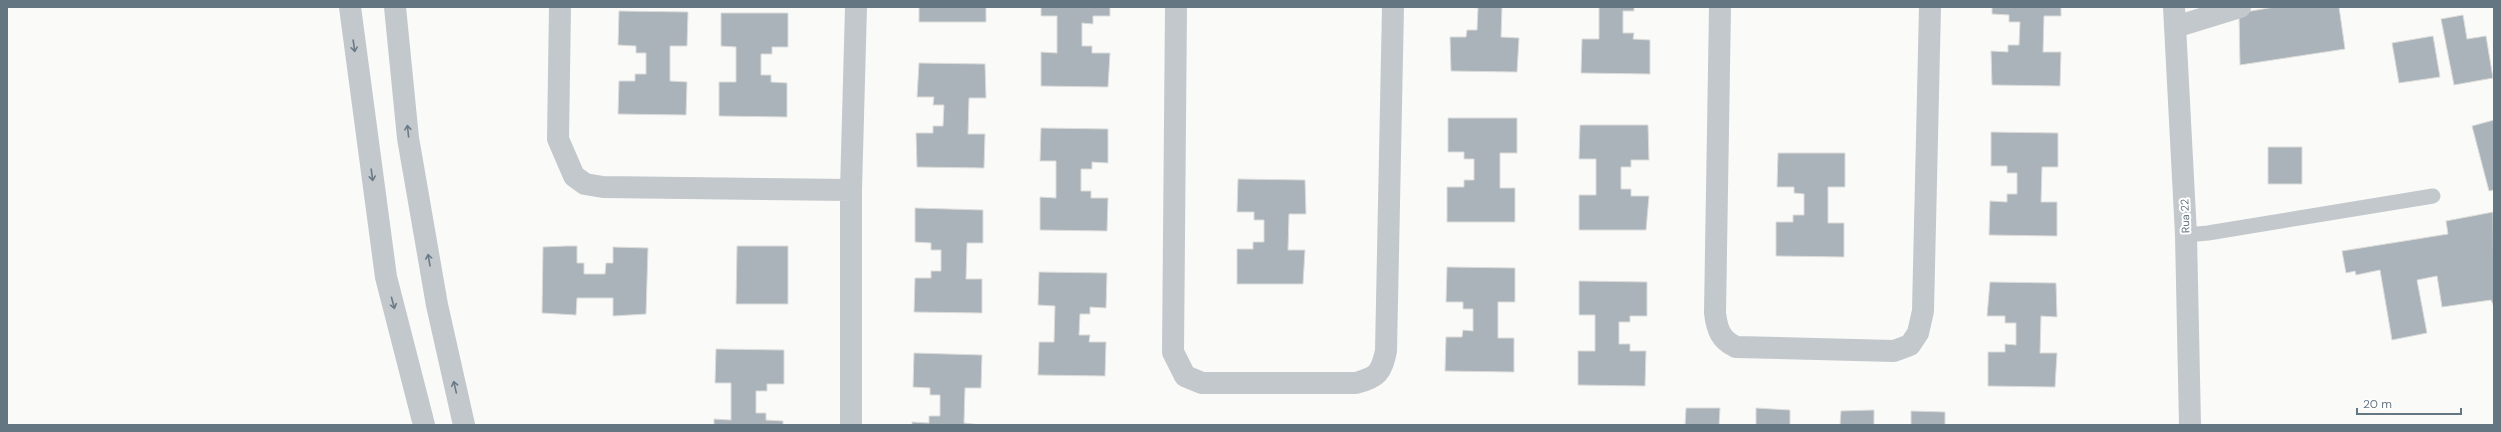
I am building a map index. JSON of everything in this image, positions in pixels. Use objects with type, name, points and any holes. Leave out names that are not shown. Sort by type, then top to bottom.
[{"type":"street","points":[[350,7],[386,277],[424,425]]},
{"type":"street","points":[[395,7],[411,153],[437,305],[464,425]]},
{"type":"street","points":[[560,7],[558,139],[574,176],[585,184],[603,187],[851,190]]},
{"type":"street","points":[[851,425],[851,190],[856,7]]},
{"type":"street","points":[[1176,7],[1173,352],[1179,367],[1186,376],[1202,383],[1356,383],[1372,379],[1382,368],[1386,351],[1394,7]]},
{"type":"street","points":[[1720,7],[1715,313],[1717,329],[1726,342],[1736,347],[1894,351],[1910,345],[1918,333],[1923,311],[1930,7]]},
{"type":"street","points":[[2175,17],[2240,7]]},
{"type":"street","name":"Rua 22","points":[[2175,17],[2186,235],[2190,425]]},
{"type":"lane","points":[[2186,235],[2208,233],[2433,196]]},
{"type":"building","points":[[919,7],[986,7],[986,22],[919,22]]},
{"type":"building","points":[[1041,7],[1110,7],[1110,16],[1093,16],[1093,24],[1082,23],[1082,46],[1092,46],[1092,53],[1110,53],[1108,87],[1041,86],[1041,52],[1057,53],[1057,16],[1041,16]]},
{"type":"building","points":[[1467,7],[1502,7],[1501,37],[1519,38],[1517,72],[1451,71],[1450,37],[1466,37],[1467,30],[1477,30],[1478,8]]},
{"type":"building","points":[[1599,7],[1634,7],[1634,11],[1623,11],[1623,33],[1634,33],[1633,39],[1650,40],[1650,74],[1581,73],[1582,39],[1599,39]]},
{"type":"building","points":[[1992,7],[2061,7],[2061,16],[2044,16],[2043,52],[2061,52],[2060,86],[1992,85],[1991,51],[2008,52],[2008,45],[2019,45],[2020,22],[2009,22],[2009,15],[1992,14]]},
{"type":"building","points":[[2275,7],[2339,7],[2345,49],[2240,65],[2239,13]]},
{"type":"building","points":[[619,11],[688,12],[687,46],[670,46],[670,81],[687,82],[686,115],[618,114],[619,81],[635,81],[635,74],[646,74],[646,53],[636,53],[636,46],[618,45]]},
{"type":"building","points":[[721,13],[788,13],[788,47],[772,47],[772,54],[761,54],[761,75],[771,75],[771,82],[787,83],[787,117],[719,116],[719,82],[736,82],[736,47],[721,46]]},
{"type":"building","points":[[2463,15],[2467,39],[2486,36],[2493,78],[2454,85],[2441,19]]},
{"type":"building","points":[[2433,36],[2440,77],[2399,83],[2392,43]]},
{"type":"building","points":[[919,63],[985,64],[986,98],[969,98],[968,134],[985,134],[984,168],[917,167],[916,133],[933,133],[933,126],[943,126],[944,105],[933,105],[934,97],[917,97]]},
{"type":"building","points":[[1448,118],[1517,118],[1517,153],[1500,153],[1500,188],[1515,188],[1515,222],[1447,222],[1447,187],[1464,187],[1464,180],[1474,180],[1474,159],[1464,159],[1464,152],[1448,152]]},
{"type":"building","points":[[2494,120],[2494,190],[2489,191],[2472,126]]},
{"type":"building","points":[[1580,125],[1648,125],[1649,160],[1631,160],[1631,167],[1621,167],[1621,189],[1631,189],[1631,196],[1649,196],[1646,230],[1579,230],[1579,195],[1596,195],[1596,159],[1579,159]]},
{"type":"building","points":[[1041,128],[1108,129],[1108,163],[1092,162],[1092,169],[1081,169],[1081,191],[1091,191],[1091,198],[1108,198],[1107,231],[1040,230],[1040,197],[1056,198],[1056,161],[1040,161]]},
{"type":"building","points":[[1991,132],[2058,133],[2058,167],[2042,167],[2041,202],[2057,202],[2057,236],[1989,235],[1990,201],[2007,202],[2007,194],[2017,194],[2017,173],[2007,173],[2007,166],[1991,166]]},
{"type":"building","points":[[2268,147],[2302,147],[2302,184],[2268,184]]},
{"type":"building","points":[[1778,153],[1845,153],[1845,187],[1828,187],[1828,223],[1844,223],[1844,257],[1776,256],[1776,222],[1793,222],[1793,215],[1804,215],[1804,194],[1794,193],[1794,187],[1777,187]]},
{"type":"building","points":[[1238,179],[1305,180],[1306,214],[1289,214],[1288,250],[1305,250],[1303,284],[1237,284],[1237,249],[1253,249],[1253,242],[1264,242],[1264,220],[1254,220],[1254,212],[1237,212]]},
{"type":"building","points":[[915,208],[983,210],[983,243],[967,243],[966,279],[982,279],[982,313],[914,312],[915,278],[931,278],[931,271],[941,271],[941,250],[931,250],[931,243],[915,242]]},
{"type":"building","points":[[2493,212],[2494,307],[2491,300],[2442,307],[2437,276],[2417,280],[2427,333],[2392,340],[2380,270],[2356,275],[2355,271],[2346,273],[2342,251],[2448,234],[2446,221]]},
{"type":"building","points":[[577,246],[577,263],[584,263],[584,274],[605,274],[606,263],[613,263],[613,247],[648,248],[646,314],[613,316],[613,298],[577,298],[576,315],[542,313],[543,247]]},
{"type":"building","points":[[737,246],[788,246],[788,304],[736,304]]},
{"type":"building","points":[[1447,267],[1515,268],[1515,302],[1498,302],[1498,338],[1514,338],[1514,372],[1445,371],[1446,337],[1462,337],[1463,330],[1473,331],[1473,309],[1463,309],[1463,302],[1446,302]]},
{"type":"building","points":[[1039,272],[1107,273],[1106,308],[1090,307],[1090,314],[1080,314],[1079,335],[1090,335],[1089,342],[1106,342],[1105,376],[1038,375],[1039,342],[1054,342],[1055,306],[1038,305]]},
{"type":"building","points":[[1579,281],[1647,282],[1647,316],[1630,316],[1630,322],[1619,322],[1619,344],[1630,344],[1630,351],[1646,351],[1645,386],[1578,385],[1578,351],[1595,351],[1595,315],[1579,315]]},
{"type":"building","points":[[1990,282],[2056,283],[2057,317],[2041,316],[2040,353],[2057,353],[2055,387],[1988,386],[1988,352],[2005,352],[2005,344],[2016,345],[2016,323],[2005,323],[2005,316],[1987,316]]},
{"type":"building","points":[[716,349],[784,350],[784,384],[767,384],[767,391],[756,391],[756,413],[766,413],[766,420],[783,421],[783,425],[714,425],[714,419],[731,420],[731,383],[715,383]]},
{"type":"building","points":[[914,353],[982,355],[981,388],[965,388],[964,423],[981,425],[912,425],[912,422],[929,423],[929,416],[940,416],[940,395],[930,395],[930,388],[913,387]]},
{"type":"building","points":[[1686,408],[1720,408],[1719,425],[1685,425]]},
{"type":"building","points":[[1756,408],[1790,410],[1790,425],[1756,425]]},
{"type":"building","points":[[1874,410],[1874,425],[1840,425],[1841,411]]},
{"type":"building","points":[[1911,411],[1945,412],[1945,425],[1911,425]]}]
